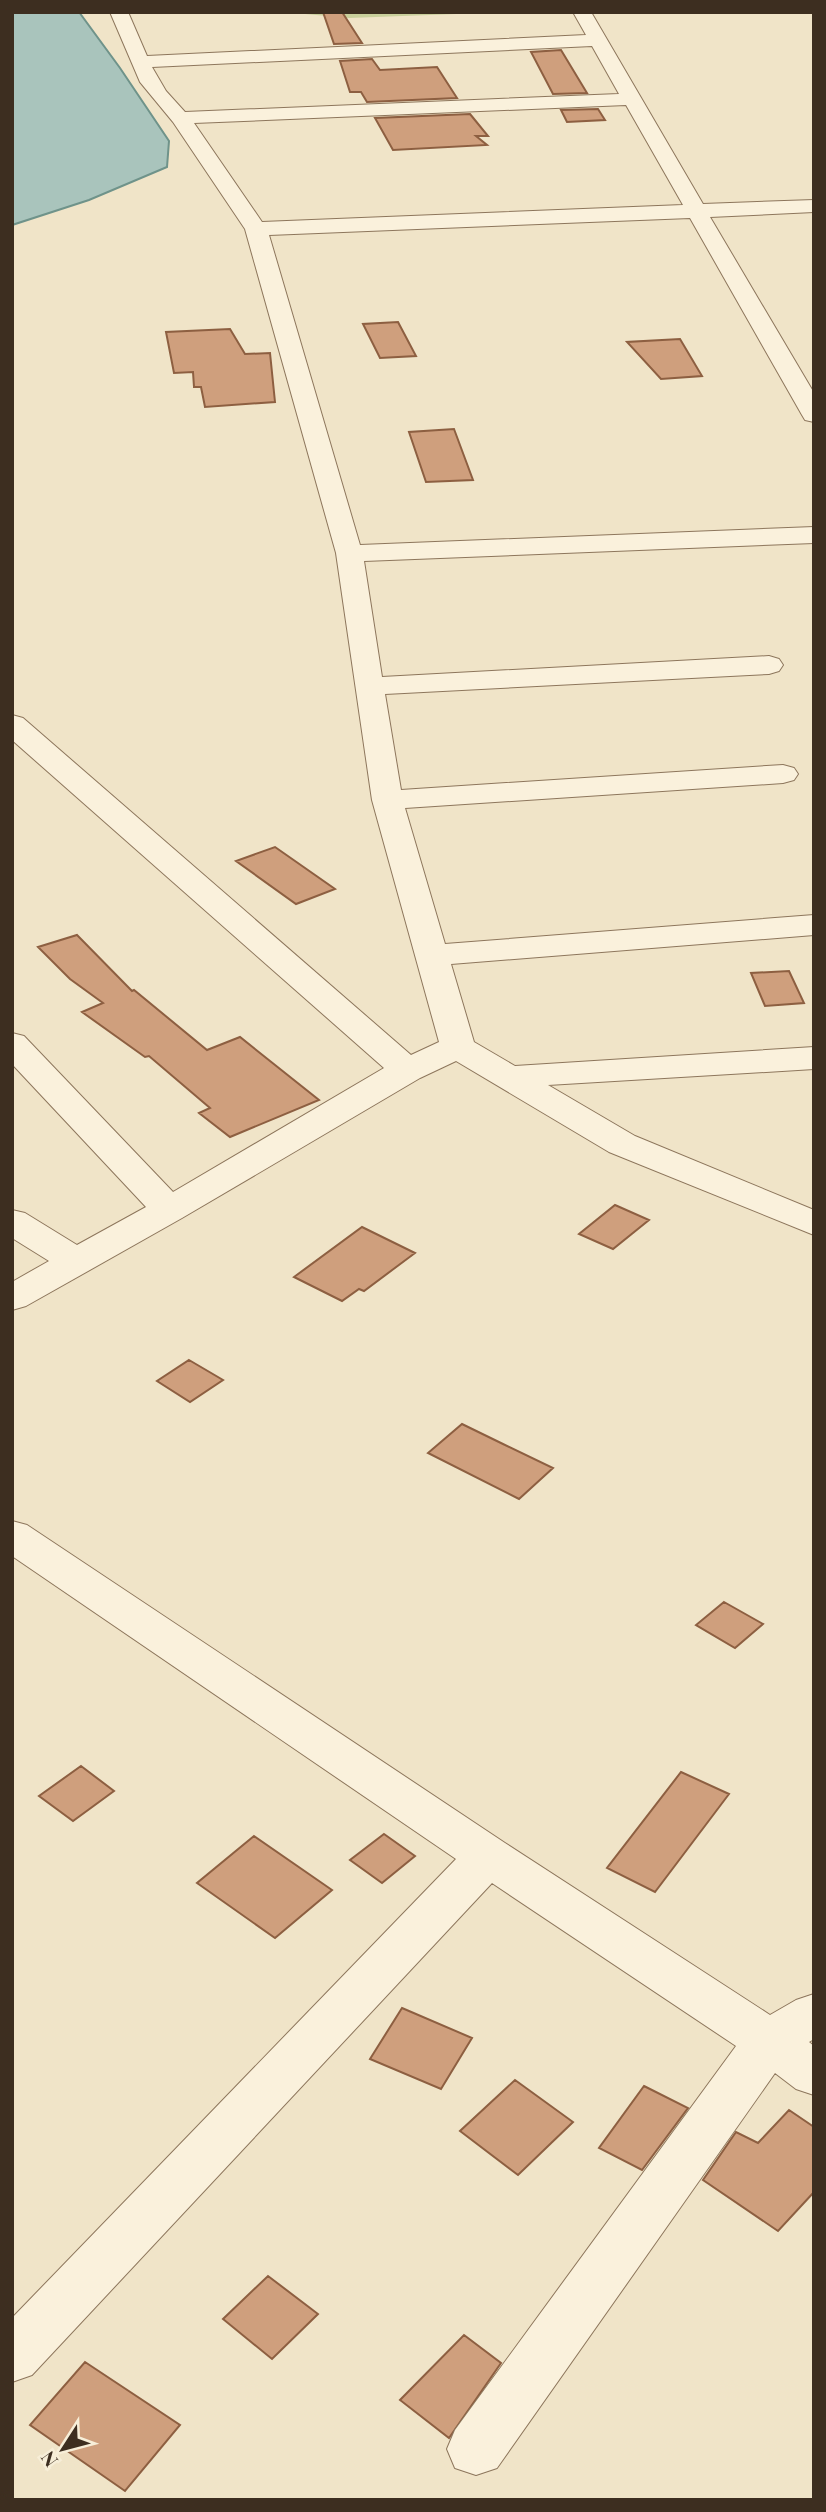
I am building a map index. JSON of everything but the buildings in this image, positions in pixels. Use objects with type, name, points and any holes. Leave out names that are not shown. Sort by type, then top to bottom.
[{"type":"street","points":[[119,12],[148,83],[162,103],[180,118],[256,229],[349,553],[387,800],[458,1046],[622,1144],[814,1224]]},
{"type":"street","points":[[582,12],[814,415]]},
{"type":"street","points":[[141,61],[597,40]]},
{"type":"street","points":[[180,118],[631,99]]},
{"type":"street","points":[[256,229],[814,206]]},
{"type":"street","points":[[349,553],[814,535]]},
{"type":"street","points":[[369,686],[769,665]]},
{"type":"street","points":[[12,724],[407,1070]]},
{"type":"street","points":[[387,800],[783,774]]},
{"type":"street","points":[[432,955],[814,925]]},
{"type":"street","points":[[12,1043],[169,1210]]},
{"type":"street","points":[[12,1298],[169,1210],[407,1070],[458,1046]]},
{"type":"street","points":[[509,1077],[814,1058]]},
{"type":"street","points":[[12,1221],[77,1262]]},
{"type":"street","points":[[12,1535],[488,1856],[769,2041],[814,2074]]},
{"type":"street","points":[[12,2357],[488,1856]]},
{"type":"street","points":[[476,2449],[769,2041],[814,2014]]},
{"type":"green space","points":[[283,12],[482,12],[483,13],[349,18]]},
{"type":"water","points":[[12,12],[79,12],[169,141],[167,167],[89,200],[12,225]]}]
